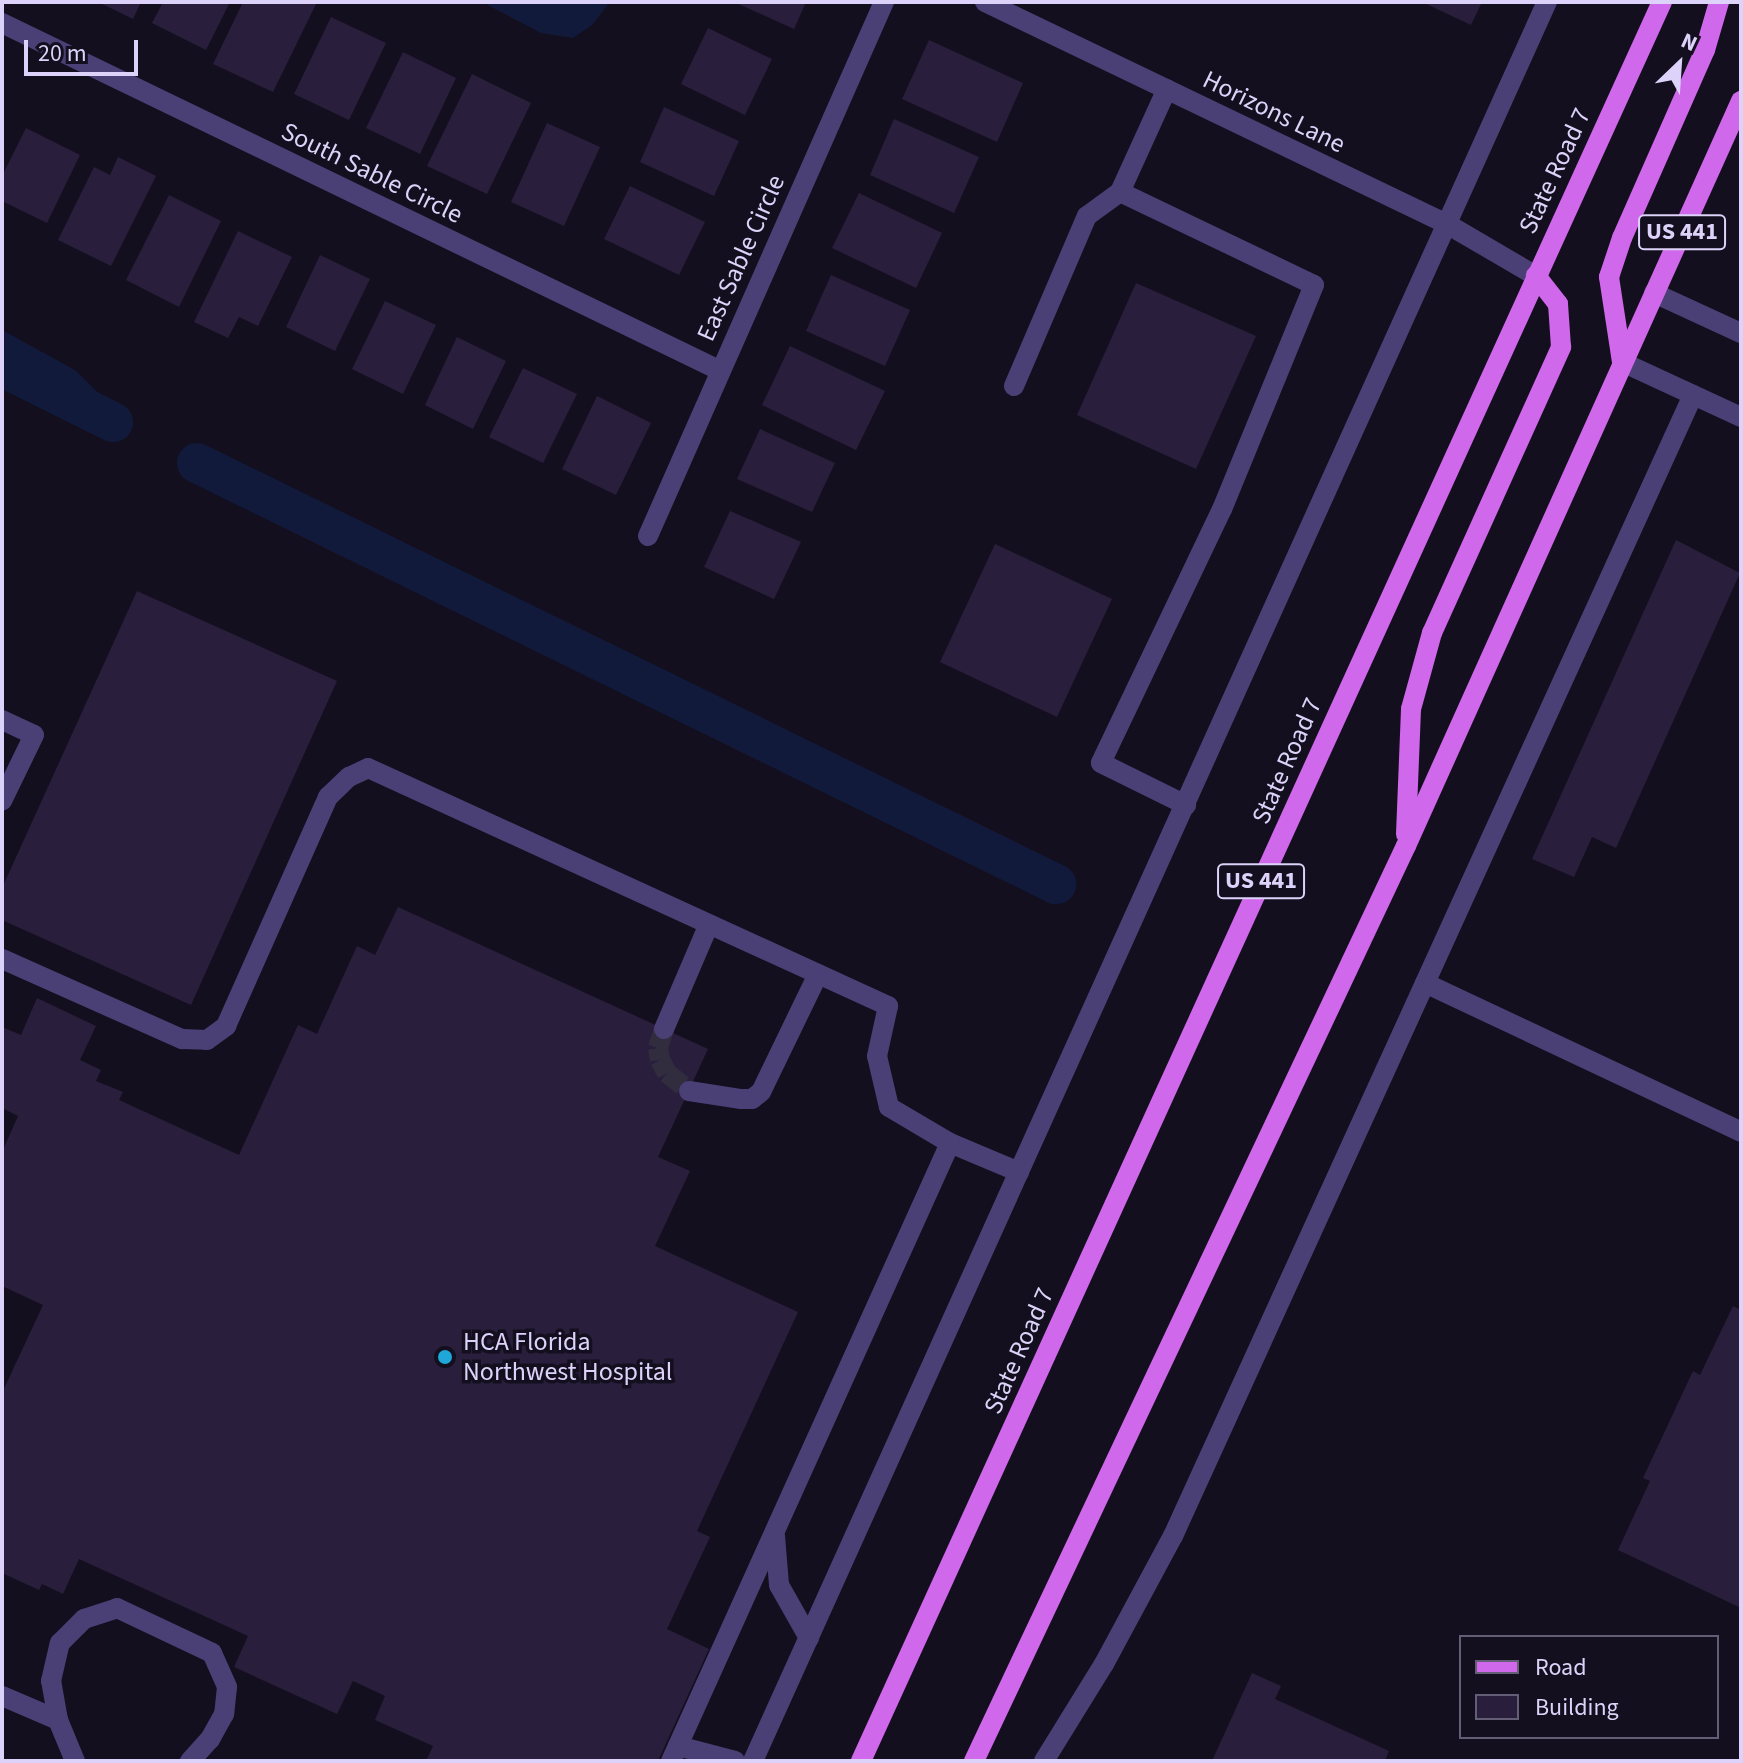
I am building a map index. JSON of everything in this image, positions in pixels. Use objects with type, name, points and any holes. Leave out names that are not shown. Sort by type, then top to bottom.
[{"type":"main road","name":"State Road 7","points":[[861,1761],[1662,2]]},
{"type":"main road","points":[[1622,362],[1609,277],[1622,238],[1705,50],[1719,2]]},
{"type":"main road","name":"US 441","points":[[974,1761],[1406,846],[1741,101]]},
{"type":"main road","points":[[1406,846],[1411,709],[1432,633],[1561,347],[1558,304],[1536,276]]},
{"type":"street","name":"East Sable Circle","points":[[648,536],[884,2]]},
{"type":"street","name":"Horizons Lane","points":[[985,2],[1447,224],[1536,276]]},
{"type":"street","points":[[753,1761],[1547,2]]},
{"type":"street","name":"South Sable Circle","points":[[2,23],[719,370]]},
{"type":"street","points":[[1014,386],[1087,216],[1120,192],[1167,89]]},
{"type":"street","points":[[1120,192],[1314,285],[1222,509],[1101,763],[1186,805]]},
{"type":"street","points":[[1654,293],[1741,333]]},
{"type":"street","points":[[1622,362],[1741,417]]},
{"type":"street","points":[[1044,1761],[1104,1664],[1173,1536],[1693,395]]},
{"type":"street","points":[[2,720],[34,735],[2,801]]},
{"type":"street","points":[[2,959],[182,1039],[207,1040],[226,1026],[328,797],[349,777],[368,768],[888,1006],[877,1056],[889,1107],[950,1143],[1019,1172]]},
{"type":"street","points":[[664,1029],[709,924]]},
{"type":"street","points":[[689,1091],[741,1099],[752,1099],[761,1092],[818,974]]},
{"type":"street","points":[[1425,983],[1741,1132]]},
{"type":"street","points":[[735,1761],[674,1753],[950,1143]]},
{"type":"street","points":[[774,1532],[779,1585],[809,1638]]},
{"type":"street","points":[[75,1761],[58,1720],[51,1681],[60,1643],[84,1619],[117,1608],[212,1653],[227,1687],[224,1714],[210,1739],[190,1761]]},
{"type":"street","points":[[2,1696],[58,1720]]},
{"type":"water","points":[[482,2],[610,2],[592,25],[573,38],[541,33]]},
{"type":"water","points":[[2,330],[75,370],[96,391],[107,412],[91,425],[75,421],[2,387]]},
{"type":"building","points":[[98,2],[141,2],[133,19]]},
{"type":"building","points":[[163,2],[230,2],[206,50],[152,23]]},
{"type":"building","points":[[243,2],[317,2],[273,92],[213,64]]},
{"type":"building","points":[[734,2],[806,2],[794,29]]},
{"type":"building","points":[[1422,2],[1482,2],[1471,25]]},
{"type":"building","points":[[331,17],[386,43],[349,120],[294,94]]},
{"type":"building","points":[[708,28],[772,59],[745,115],[681,84]]},
{"type":"building","points":[[929,40],[1023,83],[997,142],[902,99]]},
{"type":"building","points":[[403,52],[456,78],[420,154],[366,128]]},
{"type":"building","points":[[472,74],[531,103],[487,194],[427,166]]},
{"type":"building","points":[[664,107],[739,141],[714,196],[640,162]]},
{"type":"building","points":[[894,119],[979,157],[954,213],[870,175]]},
{"type":"building","points":[[547,123],[600,147],[564,226],[511,202]]},
{"type":"building","points":[[26,128],[80,155],[47,223],[2,201],[2,176]]},
{"type":"building","points":[[118,157],[156,176],[111,266],[58,240],[94,167],[110,175]]},
{"type":"building","points":[[630,186],[705,222],[679,275],[604,239]]},
{"type":"building","points":[[859,193],[942,233],[916,288],[832,248]]},
{"type":"building","points":[[169,195],[221,221],[179,307],[126,280]]},
{"type":"building","points":[[238,231],[292,257],[258,326],[239,317],[228,338],[194,322]]},
{"type":"building","points":[[320,255],[370,279],[335,351],[286,327]]},
{"type":"building","points":[[831,275],[910,310],[885,366],[806,331]]},
{"type":"building","points":[[1136,283],[1256,336],[1196,469],[1077,415]]},
{"type":"building","points":[[385,301],[436,325],[403,394],[352,369]]},
{"type":"building","points":[[457,337],[506,361],[473,429],[425,405]]},
{"type":"building","points":[[790,346],[885,391],[856,450],[762,405]]},
{"type":"building","points":[[523,368],[577,394],[543,463],[489,437]]},
{"type":"building","points":[[597,396],[651,423],[616,495],[562,469]]},
{"type":"building","points":[[760,429],[835,463],[812,512],[737,479]]},
{"type":"building","points":[[730,511],[801,542],[774,599],[704,567]]},
{"type":"building","points":[[1676,540],[1740,573],[1616,848],[1592,837],[1574,877],[1532,859]]},
{"type":"building","points":[[995,544],[1112,599],[1057,717],[940,662]]},
{"type":"building","points":[[137,591],[337,681],[191,1005],[2,920],[2,888]]},
{"type":"building","points":[[398,907],[708,1049],[658,1157],[690,1171],[655,1246],[798,1312],[697,1531],[710,1537],[667,1629],[709,1649],[658,1761],[426,1761],[433,1746],[375,1720],[385,1696],[353,1681],[337,1714],[234,1667],[248,1636],[79,1559],[63,1594],[42,1584],[39,1590],[2,1573],[2,1393],[43,1305],[2,1286],[2,1152],[18,1116],[2,1108],[2,1027],[21,1035],[37,998],[96,1026],[80,1060],[101,1070],[96,1081],[123,1092],[119,1100],[239,1155],[298,1025],[317,1034],[357,946],[375,955]]},
{"type":"building","points":[[1733,1306],[1741,1310],[1741,1608],[1618,1550],[1650,1481],[1643,1478],[1693,1371],[1700,1375]]},
{"type":"building","points":[[1252,1673],[1281,1686],[1275,1699],[1389,1751],[1385,1761],[1212,1761]]},
{"type":"waterway","points":[[2,367],[113,422]]},
{"type":"waterway","points":[[197,463],[1056,884]]},
{"type":"tunnel","points":[[664,1029],[658,1048],[660,1060],[667,1073],[689,1091]]},
{"type":"place","name":"HCA Florida Northwest Hospital","points":[[445,1357]]}]
